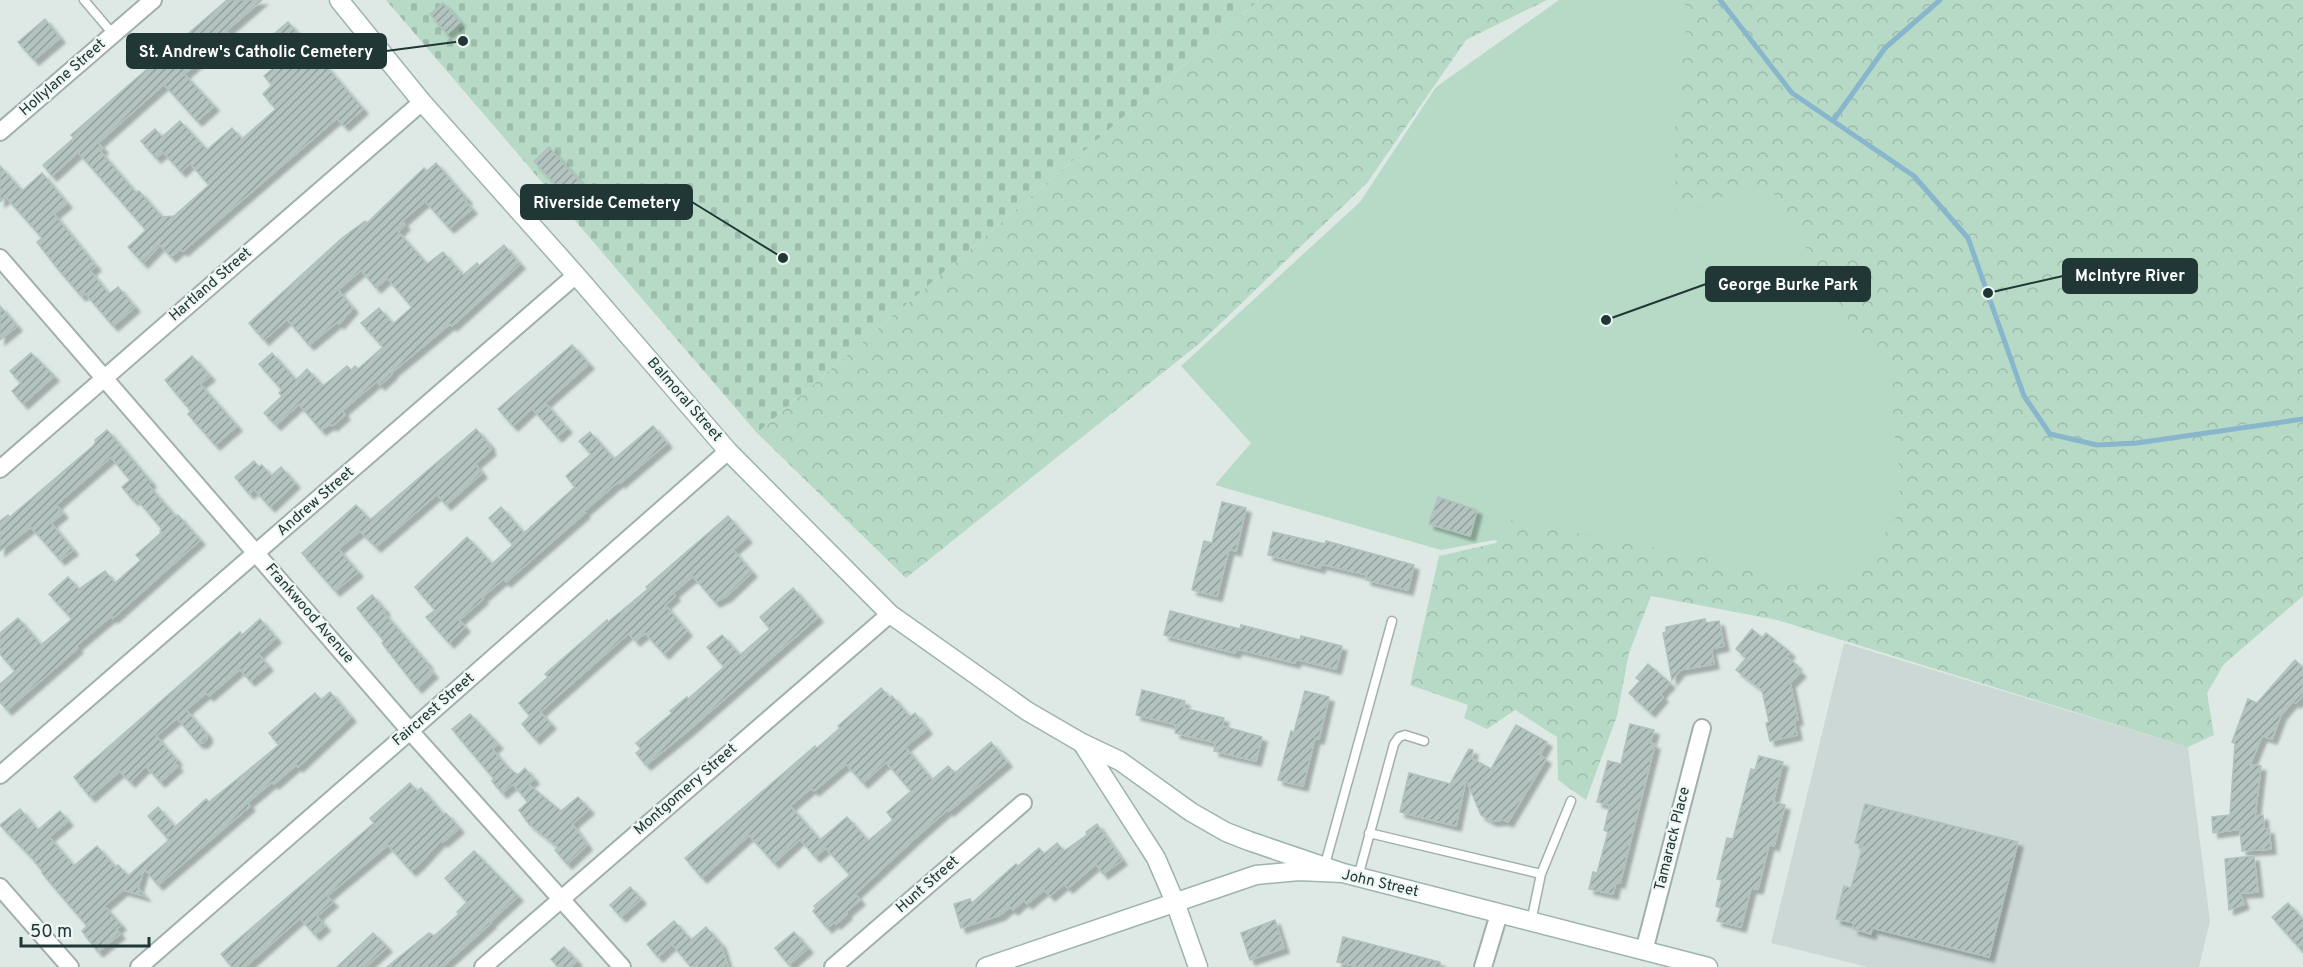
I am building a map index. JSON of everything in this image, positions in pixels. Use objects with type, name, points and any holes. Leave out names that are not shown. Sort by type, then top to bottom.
[{"type":"main road","name":"Balmoral Street","points":[[339,0],[422,102],[728,451],[890,614],[1027,711],[1082,743],[1120,761],[1191,812],[1226,832],[1324,868],[1350,875]]},
{"type":"main road","points":[[1082,743],[1156,858],[1175,902],[1197,967]]},
{"type":"main road","name":"John Street","points":[[986,967],[1257,875],[1299,871],[1350,875],[1708,967]]},
{"type":"street","name":"Hollylane Street","points":[[0,132],[153,0]]},
{"type":"street","name":"Hartland Street","points":[[0,470],[422,102]]},
{"type":"street","name":"Frankwood Avenue","points":[[0,258],[410,731],[622,967]]},
{"type":"street","name":"Andrew Street","points":[[0,775],[576,275]]},
{"type":"street","name":"Faircrest Street","points":[[139,967],[728,451]]},
{"type":"street","name":"Montgomery Street","points":[[483,967],[890,614]]},
{"type":"street","name":"Tamarack Place","points":[[1644,951],[1702,728]]},
{"type":"street","name":"Hunt Street","points":[[834,967],[1023,803]]},
{"type":"street","points":[[0,887],[70,967]]},
{"type":"street","points":[[1483,967],[1499,914]]},
{"type":"lane","points":[[84,0],[113,34]]},
{"type":"lane","points":[[1324,868],[1392,621]]},
{"type":"lane","points":[[1350,875],[1369,833],[1394,744],[1399,737],[1405,735],[1424,741]]},
{"type":"lane","points":[[1531,922],[1541,874],[1571,801]]},
{"type":"lane","points":[[1369,833],[1541,874]]},
{"type":"shaded area","points":[[1844,643],[2188,747],[2210,921],[2199,967],[1867,967],[1771,943]]},
{"type":"green space","points":[[386,0],[1259,0],[757,433]]},
{"type":"green space","points":[[1259,0],[1547,0],[1466,40],[1367,183],[1200,343],[906,578],[757,433]]},
{"type":"green space","points":[[1559,0],[1707,0],[2004,391],[1834,634],[1618,567],[1494,540],[1441,550],[1215,485],[1251,443],[1181,366],[1360,202],[1436,87]]},
{"type":"green space","points":[[1684,0],[2303,0],[2303,596],[2224,664],[2207,693],[2214,735],[2188,747],[1777,620],[1651,596],[1629,653],[1617,716],[1586,800],[1558,780],[1557,737],[1515,710],[1487,729],[1464,718],[1468,705],[1410,685],[1439,556],[1496,543],[1510,520],[1759,568],[1789,585],[1836,584],[1857,572],[1900,512],[1899,468],[1893,421],[1892,354],[1871,344],[1852,326],[1776,197],[1765,185],[1742,187],[1701,207],[1676,209],[1675,126],[1688,13]]},
{"type":"building","points":[[227,0],[262,0],[226,31],[239,46],[228,55],[219,44],[184,74],[214,106],[197,121],[164,84],[98,143],[103,148],[100,151],[136,193],[139,191],[162,217],[174,216],[209,185],[190,163],[181,172],[163,152],[156,158],[141,141],[155,129],[162,137],[180,121],[207,150],[232,128],[242,139],[276,109],[263,94],[272,85],[264,76],[279,63],[263,43],[288,22],[363,109],[344,126],[337,118],[183,251],[180,249],[171,257],[160,245],[143,263],[128,247],[146,230],[78,152],[52,176],[43,165],[74,138],[71,135]]},
{"type":"building","points":[[443,3],[460,22],[447,34],[430,14]]},
{"type":"building","points":[[45,19],[60,38],[34,60],[18,42]]},
{"type":"building","points":[[549,147],[586,189],[571,202],[534,161]]},
{"type":"building","points":[[436,163],[467,199],[465,201],[472,209],[449,228],[425,201],[402,221],[405,225],[398,232],[427,264],[443,252],[463,275],[477,263],[479,266],[504,245],[520,264],[452,326],[450,324],[391,373],[380,385],[377,381],[342,411],[345,415],[332,426],[330,424],[321,430],[299,404],[276,425],[264,413],[282,396],[279,393],[282,390],[259,364],[272,353],[296,380],[307,369],[323,386],[347,366],[351,370],[355,366],[358,369],[383,347],[361,323],[379,308],[393,324],[412,307],[387,278],[376,288],[361,270],[338,290],[353,308],[339,324],[337,322],[309,345],[287,319],[264,340],[249,323],[341,239],[365,221],[367,223],[424,168],[427,171]]},
{"type":"building","points":[[0,166],[22,191],[42,173],[67,203],[54,214],[96,266],[90,271],[109,294],[118,287],[135,307],[113,326],[85,293],[81,296],[58,269],[37,242],[42,238],[6,197],[0,202]]},
{"type":"building","points":[[0,306],[17,326],[0,340]]},
{"type":"building","points":[[572,345],[589,364],[545,403],[567,428],[557,437],[532,408],[513,426],[498,409]]},
{"type":"building","points":[[31,353],[54,376],[23,404],[12,391],[21,383],[10,371]]},
{"type":"building","points":[[192,356],[210,376],[200,384],[237,426],[215,445],[188,414],[191,411],[165,380]]},
{"type":"building","points":[[653,426],[667,443],[583,512],[585,513],[506,582],[503,579],[481,598],[483,599],[459,620],[465,627],[449,643],[426,617],[435,610],[415,587],[467,537],[492,564],[513,545],[489,518],[501,507],[524,533],[575,487],[566,476],[591,454],[579,441],[590,432],[614,459]]},
{"type":"building","points":[[476,429],[490,445],[491,450],[475,464],[482,473],[446,505],[437,494],[376,547],[360,531],[338,549],[358,572],[335,591],[302,553],[356,505],[370,520]]},
{"type":"building","points":[[107,430],[151,482],[148,485],[200,540],[113,618],[112,616],[76,646],[78,648],[7,710],[0,702],[0,684],[15,671],[0,654],[0,633],[18,618],[41,645],[72,619],[49,594],[68,577],[79,589],[105,571],[115,583],[141,560],[136,555],[162,532],[160,531],[162,529],[136,498],[133,500],[122,487],[130,480],[111,457],[56,505],[63,513],[51,523],[73,550],[60,560],[31,527],[0,551],[0,521],[8,515],[10,517],[93,446],[95,440]]},
{"type":"building","points":[[254,461],[259,467],[262,465],[271,476],[281,467],[295,483],[270,507],[254,489],[249,494],[235,477]]},
{"type":"building","points":[[1438,497],[1477,510],[1470,536],[1429,524]]},
{"type":"building","points":[[1222,502],[1246,508],[1236,551],[1229,549],[1217,596],[1192,590],[1204,541],[1212,543]]},
{"type":"building","points":[[728,516],[747,538],[733,550],[752,572],[727,596],[715,602],[693,576],[673,593],[675,596],[665,605],[687,631],[664,654],[645,633],[635,641],[629,633],[540,712],[551,724],[535,739],[522,724],[530,716],[519,703],[548,677],[545,674],[607,620],[608,622],[648,589],[646,587]]},
{"type":"building","points":[[1273,532],[1325,544],[1326,541],[1414,565],[1408,590],[1366,580],[1367,575],[1321,564],[1320,568],[1268,555]]},
{"type":"building","points":[[793,588],[818,617],[646,765],[636,753],[641,749],[636,743],[672,713],[670,711],[687,697],[688,699],[724,667],[707,647],[722,635],[740,655],[770,629],[760,617]]},
{"type":"building","points":[[372,595],[385,610],[383,612],[428,664],[426,665],[433,673],[417,688],[357,608]]},
{"type":"building","points":[[1170,611],[1240,629],[1241,625],[1300,640],[1301,636],[1342,646],[1336,669],[1296,659],[1295,663],[1237,649],[1235,653],[1164,635]]},
{"type":"building","points":[[260,619],[276,638],[258,654],[268,666],[250,681],[240,669],[209,696],[206,693],[186,710],[207,734],[207,739],[203,743],[198,743],[177,718],[156,736],[177,760],[174,763],[178,766],[160,782],[146,766],[130,782],[120,771],[90,797],[74,777],[240,632],[242,635]]},
{"type":"building","points":[[1705,619],[1706,623],[1719,621],[1724,646],[1711,649],[1714,664],[1680,670],[1672,680],[1663,633],[1666,632],[1666,627]]},
{"type":"building","points":[[1752,629],[1762,638],[1766,633],[1790,652],[1786,657],[1797,665],[1795,667],[1801,672],[1790,683],[1798,720],[1794,720],[1797,735],[1770,741],[1766,723],[1769,722],[1762,690],[1736,670],[1746,658],[1736,649]]},
{"type":"building","points":[[2295,660],[2303,668],[2303,695],[2296,703],[2293,701],[2281,715],[2272,739],[2262,736],[2250,765],[2261,766],[2255,816],[2263,815],[2264,829],[2269,829],[2271,849],[2242,851],[2240,829],[2213,833],[2212,817],[2230,815],[2235,744],[2232,742],[2248,699],[2257,703]]},
{"type":"building","points":[[1648,664],[1670,683],[1660,694],[1663,697],[1650,712],[1629,693],[1640,681],[1636,678]]},
{"type":"building","points":[[881,688],[890,698],[892,696],[910,717],[915,713],[927,729],[905,747],[932,780],[948,766],[955,773],[991,742],[1007,762],[912,841],[855,894],[860,900],[846,912],[847,914],[836,924],[834,922],[827,928],[813,911],[816,908],[814,906],[850,875],[826,848],[815,857],[800,839],[774,863],[749,835],[702,878],[685,858],[815,746],[817,748],[840,728],[838,726]],"holes":[[[886,762],[911,791],[887,812],[893,820],[868,841],[847,817],[820,840],[790,806],[811,788],[814,791],[846,764],[863,783]]]},
{"type":"building","points":[[1142,690],[1185,701],[1183,708],[1224,718],[1222,726],[1262,737],[1256,761],[1214,751],[1216,743],[1175,733],[1177,725],[1136,715]]},
{"type":"building","points":[[1305,691],[1329,697],[1319,739],[1315,738],[1303,786],[1278,780]]},
{"type":"building","points":[[330,692],[351,717],[298,767],[296,765],[247,803],[250,806],[158,885],[144,868],[138,888],[145,896],[123,890],[104,906],[121,925],[116,929],[120,934],[98,952],[82,931],[87,926],[32,858],[0,825],[20,809],[38,830],[60,811],[68,821],[49,837],[74,866],[97,846],[115,867],[118,865],[128,876],[169,840],[148,816],[158,807],[175,827],[206,799],[209,802],[279,745],[269,733],[315,693],[321,700]]},
{"type":"building","points":[[470,714],[498,744],[493,750],[507,767],[518,775],[525,768],[534,779],[528,784],[561,811],[578,797],[589,809],[572,824],[587,845],[567,864],[555,850],[558,847],[529,824],[519,810],[528,802],[513,784],[502,793],[492,781],[494,779],[452,729]]},
{"type":"building","points":[[1630,724],[1654,730],[1650,743],[1655,744],[1620,883],[1616,882],[1613,894],[1589,889],[1593,872],[1597,873],[1608,832],[1604,830],[1610,805],[1597,802],[1608,761],[1621,764]]},
{"type":"building","points":[[1516,725],[1547,742],[1540,755],[1546,759],[1508,822],[1492,821],[1481,815],[1466,779],[1456,826],[1400,812],[1409,773],[1450,784],[1469,749],[1473,750],[1471,758],[1491,769]]},
{"type":"building","points":[[1759,756],[1783,762],[1773,802],[1785,805],[1774,846],[1769,844],[1758,889],[1751,888],[1741,927],[1717,921],[1721,908],[1716,906],[1722,880],[1717,879],[1727,838],[1733,839],[1751,769],[1755,770]]},
{"type":"building","points":[[410,783],[417,791],[421,788],[444,815],[446,813],[459,828],[443,842],[441,840],[411,871],[388,845],[327,896],[333,902],[317,916],[325,926],[315,935],[300,918],[245,967],[232,967],[221,954],[374,823],[370,818]]},
{"type":"building","points":[[1865,804],[2018,842],[1989,957],[1872,928],[1871,934],[1853,929],[1854,923],[1836,919],[1844,886],[1851,888],[1863,845],[1855,843]]},
{"type":"building","points":[[1097,824],[1122,860],[1103,874],[1096,864],[1068,888],[1064,884],[1050,896],[1044,890],[1027,904],[1024,900],[1013,910],[1010,907],[1000,915],[961,928],[954,904],[970,899],[972,903],[1016,864],[1018,866],[1039,848],[1044,854],[1057,843],[1064,851],[1087,835],[1086,832]]},
{"type":"building","points":[[474,851],[518,896],[442,967],[387,967],[429,933],[434,936],[459,914],[457,912],[467,902],[445,878]]},
{"type":"building","points":[[2254,856],[2258,892],[2240,893],[2244,904],[2229,910],[2225,859]]},
{"type":"building","points":[[630,887],[641,899],[621,917],[610,905]]},
{"type":"building","points":[[2288,903],[2303,920],[2303,952],[2272,917]]},
{"type":"building","points":[[1275,920],[1284,948],[1250,960],[1241,933]]},
{"type":"building","points":[[674,921],[691,940],[706,927],[721,944],[728,967],[691,967],[672,944],[658,957],[647,944]]},
{"type":"building","points":[[794,932],[808,948],[789,965],[775,948]]},
{"type":"building","points":[[373,933],[387,947],[365,967],[337,967]]},
{"type":"building","points":[[1343,937],[1440,962],[1440,967],[1358,967],[1337,962]]},
{"type":"building","points":[[564,947],[577,961],[570,967],[558,967],[551,959]]},
{"type":"waterway","points":[[1720,0],[1792,93],[1914,176],[1968,238],[2024,396],[2050,434],[2097,445],[2137,443],[2303,419]]},
{"type":"waterway","points":[[1833,121],[1885,48],[1940,0]]},
{"type":"place","name":"St. Andrew's Catholic Cemetery","points":[[463,41]]},
{"type":"place","name":"Riverside Cemetery","points":[[783,258]]},
{"type":"place","name":"McIntyre River","points":[[1988,293]]},
{"type":"place","name":"George Burke Park","points":[[1606,320]]}]
